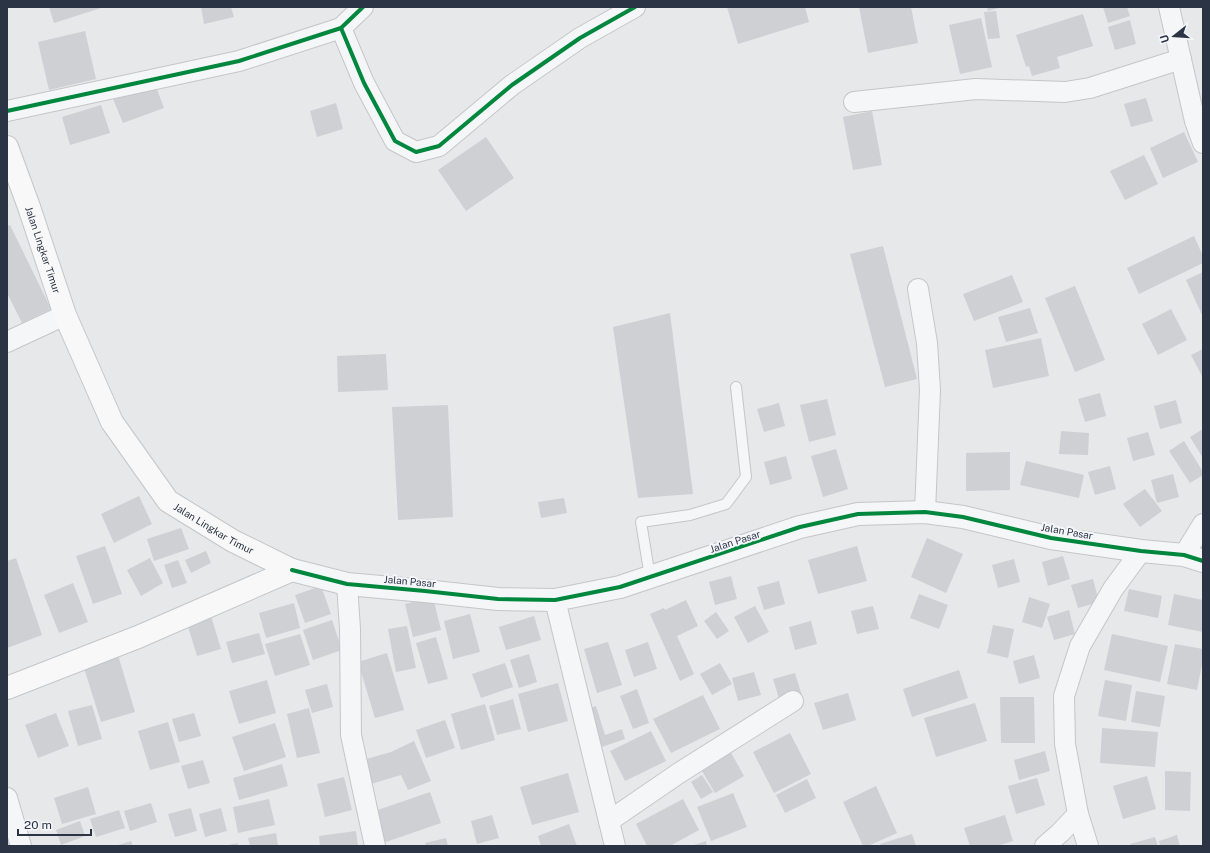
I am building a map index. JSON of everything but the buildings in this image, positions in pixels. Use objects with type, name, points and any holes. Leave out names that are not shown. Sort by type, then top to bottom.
[{"type":"main road","name":"Jalan Lingkar Timur","points":[[7,147],[29,207],[65,315],[112,422],[168,501],[232,541],[292,570]]},
{"type":"main road","points":[[7,688],[138,637],[292,570]]},
{"type":"street","points":[[7,111],[238,61],[341,28],[363,7]]},
{"type":"street","points":[[341,28],[364,83],[395,142],[416,152],[439,146],[512,85],[580,38],[634,7]]},
{"type":"street","points":[[1169,7],[1195,121],[1203,143]]},
{"type":"street","points":[[854,102],[976,89],[1065,92],[1090,88],[1181,59]]},
{"type":"street","points":[[918,289],[927,343],[930,390],[925,512]]},
{"type":"street","points":[[7,342],[65,315]]},
{"type":"street","name":"Jalan Pasar","points":[[292,570],[347,584],[424,590],[498,599],[555,600],[620,587],[800,528],[858,514],[925,512],[963,517],[1051,538],[1193,558]]},
{"type":"street","points":[[1193,558],[1203,524]]},
{"type":"street","points":[[1088,846],[1078,814],[1065,744],[1064,696],[1080,646],[1113,589],[1141,551]]},
{"type":"street","points":[[347,584],[350,629],[351,735],[375,846]]},
{"type":"street","points":[[555,600],[615,846]]},
{"type":"street","points":[[609,821],[679,773],[792,700]]},
{"type":"street","points":[[7,798],[21,846]]},
{"type":"street","points":[[1045,846],[1078,814]]},
{"type":"lane","points":[[650,577],[641,522],[690,515],[726,504],[746,477],[736,387]]},
{"type":"cycle path","points":[[7,111],[239,61],[341,28],[363,7]]},
{"type":"cycle path","points":[[341,28],[364,83],[395,141],[416,152],[439,146],[512,85],[580,38],[635,7]]},
{"type":"cycle path","points":[[292,570],[347,584],[498,599],[555,600],[620,587],[800,527],[858,514],[925,512],[963,517],[1051,538],[1141,551],[1184,555],[1203,561]]}]
